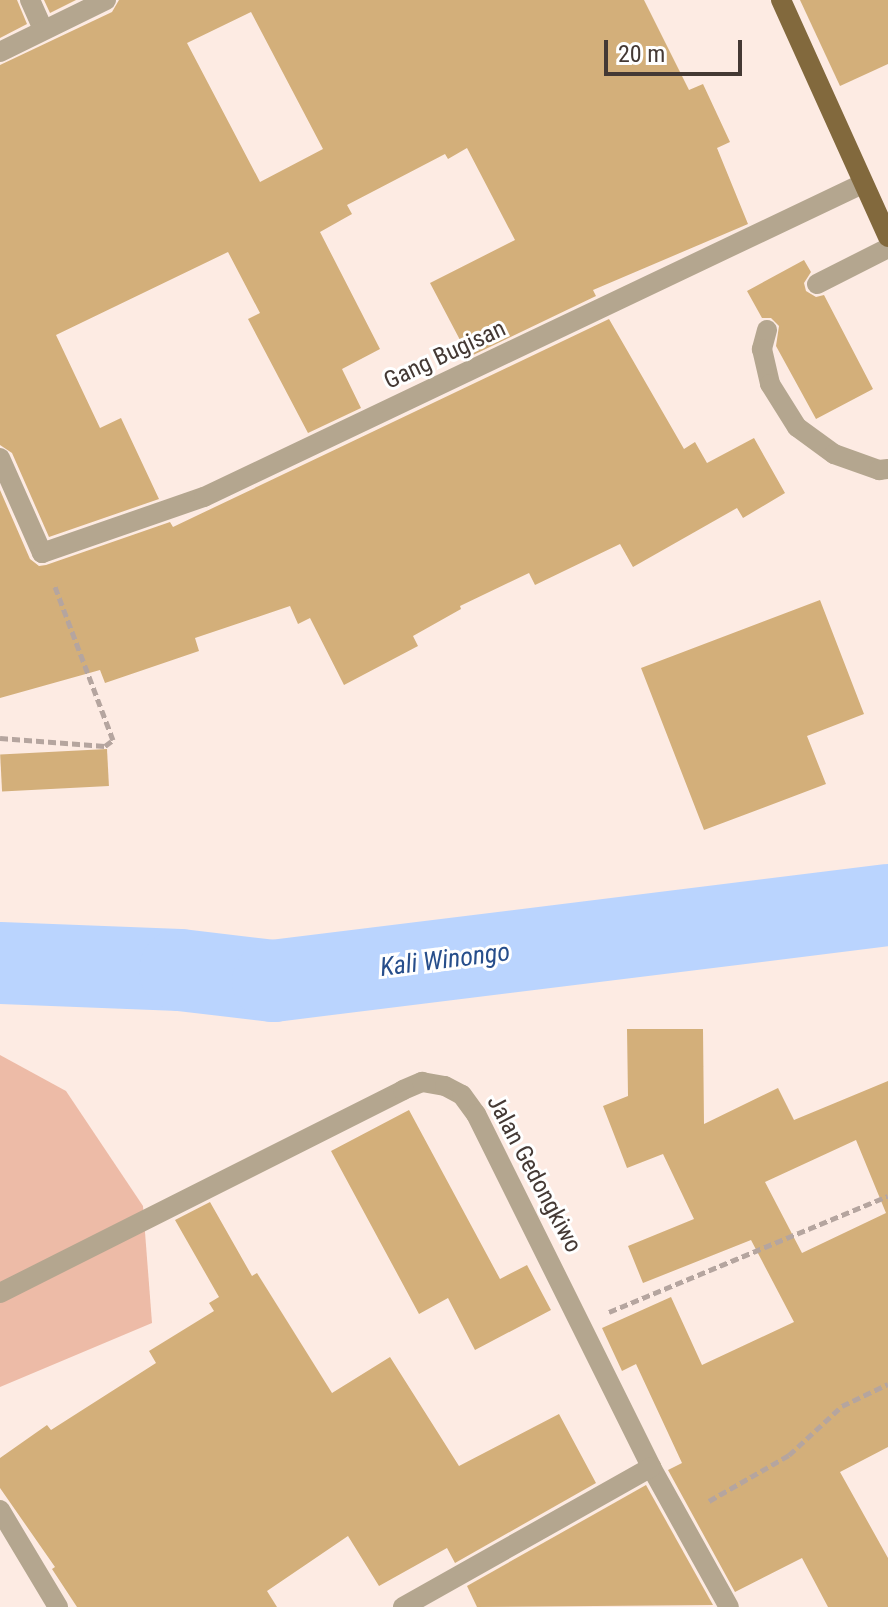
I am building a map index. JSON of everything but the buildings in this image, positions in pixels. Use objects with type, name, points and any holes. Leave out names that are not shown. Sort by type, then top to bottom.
[{"type":"main road","points":[[781,0],[888,237]]},
{"type":"street","points":[[30,0],[43,29]]},
{"type":"street","points":[[0,52],[106,0]]},
{"type":"street","name":"Gang Bugisan","points":[[42,553],[204,497],[862,184]]},
{"type":"street","points":[[817,284],[888,248]]},
{"type":"street","points":[[767,330],[762,349],[770,384],[797,427],[834,454],[879,470],[888,469]]},
{"type":"street","points":[[0,458],[42,553]]},
{"type":"street","name":"Jalan Gedongkiwo","points":[[0,1293],[422,1082],[445,1086],[462,1095],[476,1114],[651,1467],[729,1607]]},
{"type":"street","points":[[403,1607],[651,1467]]},
{"type":"street","points":[[0,1510],[58,1607]]},
{"type":"path","points":[[0,738],[105,746],[113,740],[42,553]]},
{"type":"path","points":[[582,1323],[888,1196]]},
{"type":"path","points":[[680,1517],[789,1455],[842,1406],[888,1384]]},
{"type":"shaded area","points":[[0,1055],[66,1091],[143,1206],[152,1323],[0,1387]]},
{"type":"waterway","name":"Kali Winongo","points":[[0,963],[180,970],[273,981],[888,905]]}]
